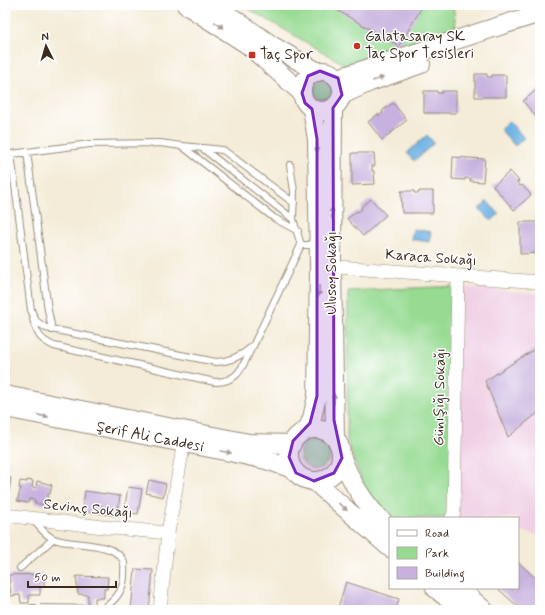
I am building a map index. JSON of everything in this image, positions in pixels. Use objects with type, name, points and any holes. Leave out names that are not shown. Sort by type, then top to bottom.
[{"type":"street","points":[[186,5],[248,45],[302,93]]},
{"type":"street","points":[[217,6],[273,46],[318,72]]},
{"type":"street","points":[[338,78],[540,13]]},
{"type":"street","points":[[337,102],[341,83],[338,78],[327,71],[318,72],[308,76],[304,81],[302,93],[305,103],[312,109],[324,111],[370,82],[540,25]]},
{"type":"street","name":"Ulusoy Sokağı","points":[[292,444],[299,434],[307,430],[318,396],[337,102]]},
{"type":"street","name":"Ulusoy Sokağı","points":[[312,109],[317,139],[310,245],[326,266],[335,438],[354,486],[381,520],[389,527]]},
{"type":"street","name":"Karaca Sokağı","points":[[326,266],[540,282]]},
{"type":"street","name":"Günışığı Sokağı","points":[[452,517],[454,512],[458,276]]},
{"type":"street","name":"Şerif Ali Caddesi","points":[[5,395],[184,438],[266,460],[293,469]]},
{"type":"street","name":"Şerif Ali Caddesi","points":[[5,408],[184,438],[249,443],[292,444]]},
{"type":"street","points":[[307,430],[316,428],[324,430],[335,438]]},
{"type":"street","points":[[160,610],[168,533],[184,438]]},
{"type":"street","points":[[292,444],[289,457],[293,469],[302,478],[314,481],[328,478],[334,473],[342,458]]},
{"type":"street","points":[[314,481],[389,547]]},
{"type":"street","name":"Sevinç Sokağı","points":[[5,515],[102,527],[168,533]]},
{"type":"street","points":[[436,589],[461,610]]},
{"type":"street","points":[[459,589],[484,610]]},
{"type":"lane","points":[[202,148],[293,219],[298,230],[310,245],[238,375],[228,380],[215,382],[54,346],[44,341],[36,333],[11,154],[90,144],[160,143],[223,150],[294,203]]},
{"type":"lane","points":[[182,146],[274,218],[298,230]]},
{"type":"lane","points":[[27,152],[52,330]]},
{"type":"lane","points":[[290,165],[294,182],[293,219]]},
{"type":"lane","points":[[33,316],[40,325],[52,330],[216,362],[233,359],[240,356],[253,346]]},
{"type":"lane","points":[[31,518],[53,538],[104,547],[118,554],[124,561],[122,589],[116,598],[103,609],[32,608]]},
{"type":"lane","points":[[20,568],[53,538]]},
{"type":"highlighted area","points":[[320,71],[338,78],[342,95],[333,108],[334,420],[342,458],[334,473],[314,481],[296,473],[289,457],[293,441],[310,423],[317,396],[317,139],[312,109],[305,103],[302,93],[308,76]]},
{"type":"shaded area","points":[[458,286],[540,294],[540,536],[519,530],[519,517],[451,517]]},
{"type":"green space","name":"Galatasaray SK Taç Spor Tesisleri","points":[[242,5],[453,5],[456,27],[347,66]]},
{"type":"green space","points":[[318,79],[326,79],[332,85],[332,93],[326,99],[318,99],[312,93],[312,85]]},
{"type":"green space","points":[[458,286],[451,517],[394,517],[366,492],[347,441],[348,291]]},
{"type":"green space","points":[[315,439],[326,443],[330,454],[326,465],[315,469],[304,465],[300,454],[304,443]]},
{"type":"water","points":[[509,121],[524,138],[515,146],[500,129]]},
{"type":"water","points":[[427,135],[434,143],[414,161],[407,153]]},
{"type":"water","points":[[487,201],[499,214],[491,221],[479,209]]},
{"type":"water","points":[[413,229],[431,232],[429,242],[411,239]]},
{"type":"building","points":[[328,5],[423,5],[399,46]]},
{"type":"building","points":[[475,74],[487,74],[487,77],[492,77],[492,75],[506,75],[506,97],[475,97]]},
{"type":"building","points":[[540,87],[540,122],[523,101]]},
{"type":"building","points":[[424,91],[437,91],[437,93],[442,93],[442,91],[456,91],[456,113],[424,113]]},
{"type":"building","points":[[393,103],[407,120],[382,140],[368,122],[378,114],[379,116],[383,113],[382,111]]},
{"type":"building","points":[[352,153],[374,153],[375,166],[372,166],[372,171],[374,171],[375,184],[352,185]]},
{"type":"building","points":[[453,157],[485,159],[483,182],[470,181],[471,179],[465,178],[465,180],[452,179]]},
{"type":"building","points":[[510,171],[519,181],[517,182],[520,186],[522,185],[531,195],[514,210],[493,186]]},
{"type":"building","points":[[401,191],[414,191],[414,193],[419,193],[419,191],[433,191],[433,213],[402,213]]},
{"type":"building","points":[[371,199],[386,215],[363,236],[347,219],[362,209],[361,207]]},
{"type":"building","points":[[520,222],[540,222],[540,253],[520,254]]},
{"type":"building","points":[[535,349],[540,357],[540,411],[508,437],[485,381]]},
{"type":"building","points":[[5,477],[11,478],[7,502],[5,501]]},
{"type":"building","points":[[27,480],[33,481],[32,487],[36,488],[37,481],[52,485],[50,494],[48,494],[47,505],[34,503],[35,500],[29,499],[28,503],[17,501],[21,488],[19,488],[20,481],[27,482]]},
{"type":"building","points":[[149,480],[166,484],[163,497],[146,493]]},
{"type":"building","points":[[128,487],[142,489],[138,514],[124,512]]},
{"type":"building","points":[[85,491],[120,496],[117,516],[82,511]]},
{"type":"building","points":[[519,563],[540,582],[540,610],[522,610],[498,589],[519,589]]},
{"type":"building","points":[[135,569],[153,570],[149,610],[131,610]]},
{"type":"building","points":[[44,574],[44,587],[40,587],[40,595],[29,595],[29,603],[21,603],[20,595],[11,596],[9,575]]},
{"type":"building","points":[[76,576],[108,577],[107,589],[104,589],[104,598],[95,598],[95,605],[88,605],[88,595],[78,594]]},
{"type":"building","points":[[346,582],[399,599],[396,610],[345,610],[338,608]]},
{"type":"place","name":"Galatasaray SK Taç Spor Tesisleri","points":[[357,46]]},
{"type":"place","name":"Taç Spor","points":[[252,55]]}]
